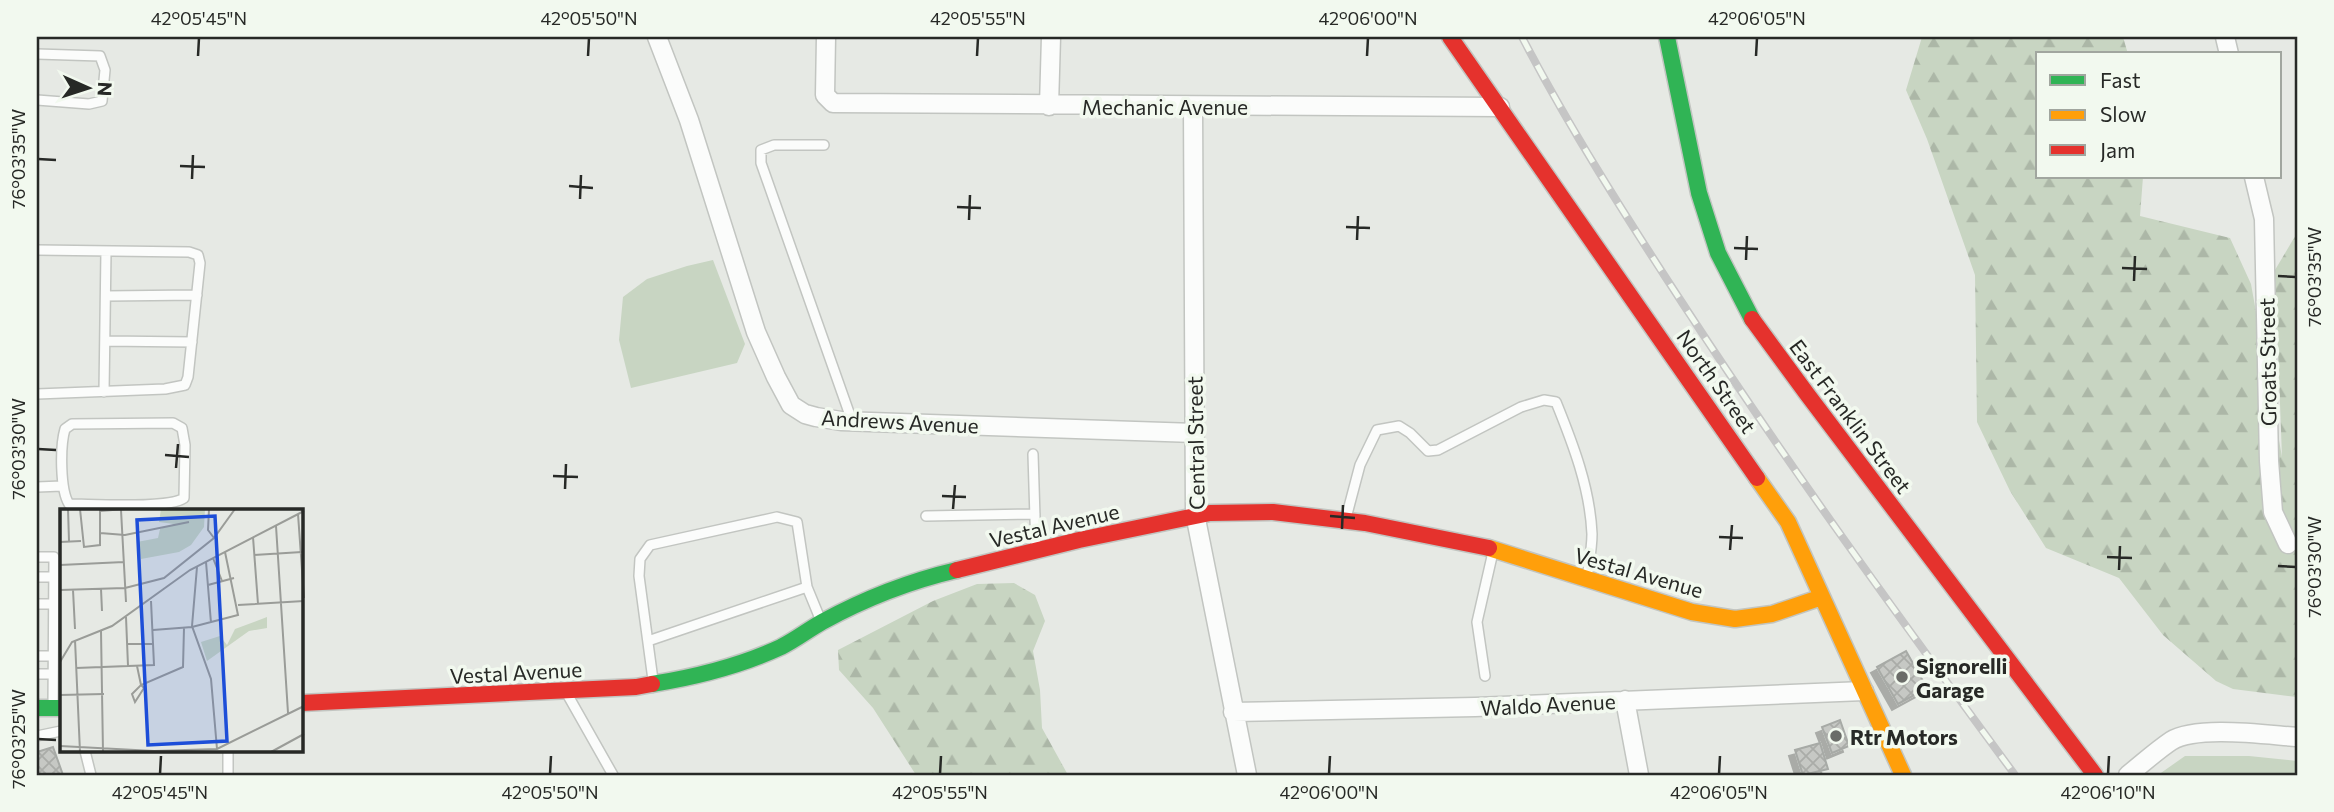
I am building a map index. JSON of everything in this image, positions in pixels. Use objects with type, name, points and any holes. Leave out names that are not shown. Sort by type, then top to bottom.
[{"type":"street","name":"Andrews Avenue","points":[[657,37],[690,120],[756,332],[791,405],[816,417],[852,421],[1195,433]]},
{"type":"street","name":"Mechanic Avenue","points":[[826,37],[825,95],[833,103],[1500,107]]},
{"type":"street","points":[[1049,106],[1051,37]]},
{"type":"street","name":"North Street","points":[[1450,37],[1788,522],[1902,775]]},
{"type":"street","name":"East Franklin Street","points":[[1667,37],[1699,193],[1718,253],[1747,311],[2095,775]]},
{"type":"street","name":"Central Street","points":[[1193,106],[1195,514],[1247,775]]},
{"type":"street","name":"Groats Street","points":[[2254,178],[2264,219],[2269,461],[2273,512],[2288,544]]},
{"type":"street","name":"Vestal Avenue","points":[[303,704],[654,684],[744,662],[783,646],[822,622],[878,595],[948,572],[1195,514],[1273,512],[1346,520],[1461,542],[1692,612],[1735,619],[1772,614],[1822,597]]},
{"type":"street","name":"Waldo Avenue","points":[[1233,712],[1475,707],[1864,691]]},
{"type":"street","points":[[1625,700],[1639,775]]},
{"type":"street","points":[[2127,775],[2173,740],[2191,734],[2232,733],[2297,737]]},
{"type":"lane","points":[[37,54],[100,56],[105,71],[102,102],[89,104],[37,100]]},
{"type":"lane","points":[[824,145],[774,145],[761,150],[761,163],[852,421]]},
{"type":"lane","points":[[37,250],[189,252],[198,255],[200,263],[185,385],[165,390],[37,394]]},
{"type":"lane","points":[[104,391],[106,251]]},
{"type":"lane","points":[[106,296],[197,295]]},
{"type":"lane","points":[[105,341],[192,342]]},
{"type":"lane","points":[[1346,520],[1360,465],[1377,430],[1399,426],[1428,451],[1438,450],[1521,407],[1544,400],[1556,402],[1576,449],[1587,498],[1592,535],[1587,579]]},
{"type":"lane","points":[[173,423],[182,428],[186,445],[184,498],[178,502],[69,504],[62,486],[62,438],[65,429],[72,424],[173,423]]},
{"type":"lane","points":[[1033,454],[1036,551]]},
{"type":"lane","points":[[37,487],[62,486]]},
{"type":"lane","points":[[926,516],[1035,514]]},
{"type":"lane","points":[[654,684],[639,576],[640,559],[650,545],[777,517],[797,522],[807,587],[822,622]]},
{"type":"lane","points":[[1485,676],[1477,622],[1493,550]]},
{"type":"lane","points":[[37,556],[54,557],[50,708]]},
{"type":"lane","points":[[37,577],[54,577]]},
{"type":"lane","points":[[648,641],[807,587]]},
{"type":"lane","points":[[37,604],[53,604]]},
{"type":"lane","points":[[37,656],[53,656]]},
{"type":"lane","points":[[37,674],[53,674]]},
{"type":"lane","points":[[566,690],[613,775]]},
{"type":"lane","points":[[37,736],[60,731]]},
{"type":"lane","points":[[85,752],[91,775]]},
{"type":"lane","points":[[228,752],[228,775]]},
{"type":"green space","points":[[1922,37],[2123,37],[2127,52],[2036,52],[2036,178],[2143,178],[2140,216],[2230,238],[2251,284],[2282,457],[2275,270],[2297,233],[2297,697],[2233,689],[2216,681],[2163,635],[2119,578],[2046,548],[2010,491],[1977,422],[1975,275],[1927,139],[1906,90]]},
{"type":"green space","points":[[713,260],[745,344],[737,363],[631,388],[619,340],[623,297],[647,279]]},
{"type":"green space","points":[[1014,583],[1035,595],[1045,621],[1033,651],[1040,690],[1042,728],[1068,775],[916,775],[873,708],[839,670],[838,650],[933,601],[977,584]]},
{"type":"green space","points":[[2185,756],[2249,756],[2297,761],[2297,775],[2158,775]]},
{"type":"building","name":"Signorelli Garage","points":[[1906,651],[1927,688],[1898,704],[1877,667]]},
{"type":"building","name":"Rtr Motors","points":[[1840,720],[1849,746],[1832,753],[1822,727]]},
{"type":"building","points":[[1820,743],[1828,769],[1803,775],[1795,750]]},
{"type":"building","points":[[53,747],[63,775],[37,775],[37,752]]},
{"type":"railway","points":[[1522,37],[1599,172],[1763,424],[2015,775]]},
{"type":"traffic: fast","points":[[1667,37],[1699,193],[1718,253],[1752,319]]},
{"type":"traffic: fast","points":[[652,684],[750,660],[781,647],[822,622],[871,598],[957,570]]},
{"type":"traffic: fast","points":[[37,708],[60,708]]},
{"type":"traffic: slow","points":[[1757,478],[1788,522],[1903,775]]},
{"type":"traffic: slow","points":[[1489,548],[1692,612],[1735,619],[1772,614],[1822,597]]},
{"type":"traffic: jam","points":[[1450,37],[1757,478]]},
{"type":"traffic: jam","points":[[1752,319],[2095,775]]},
{"type":"traffic: jam","points":[[957,570],[1079,540],[1210,513],[1273,512],[1365,523],[1489,548]]},
{"type":"traffic: jam","points":[[303,703],[636,687],[652,684]]},
{"type":"place","name":"Signorelli Garage","points":[[1902,677]]},
{"type":"place","name":"Rtr Motors","points":[[1836,736]]}]
